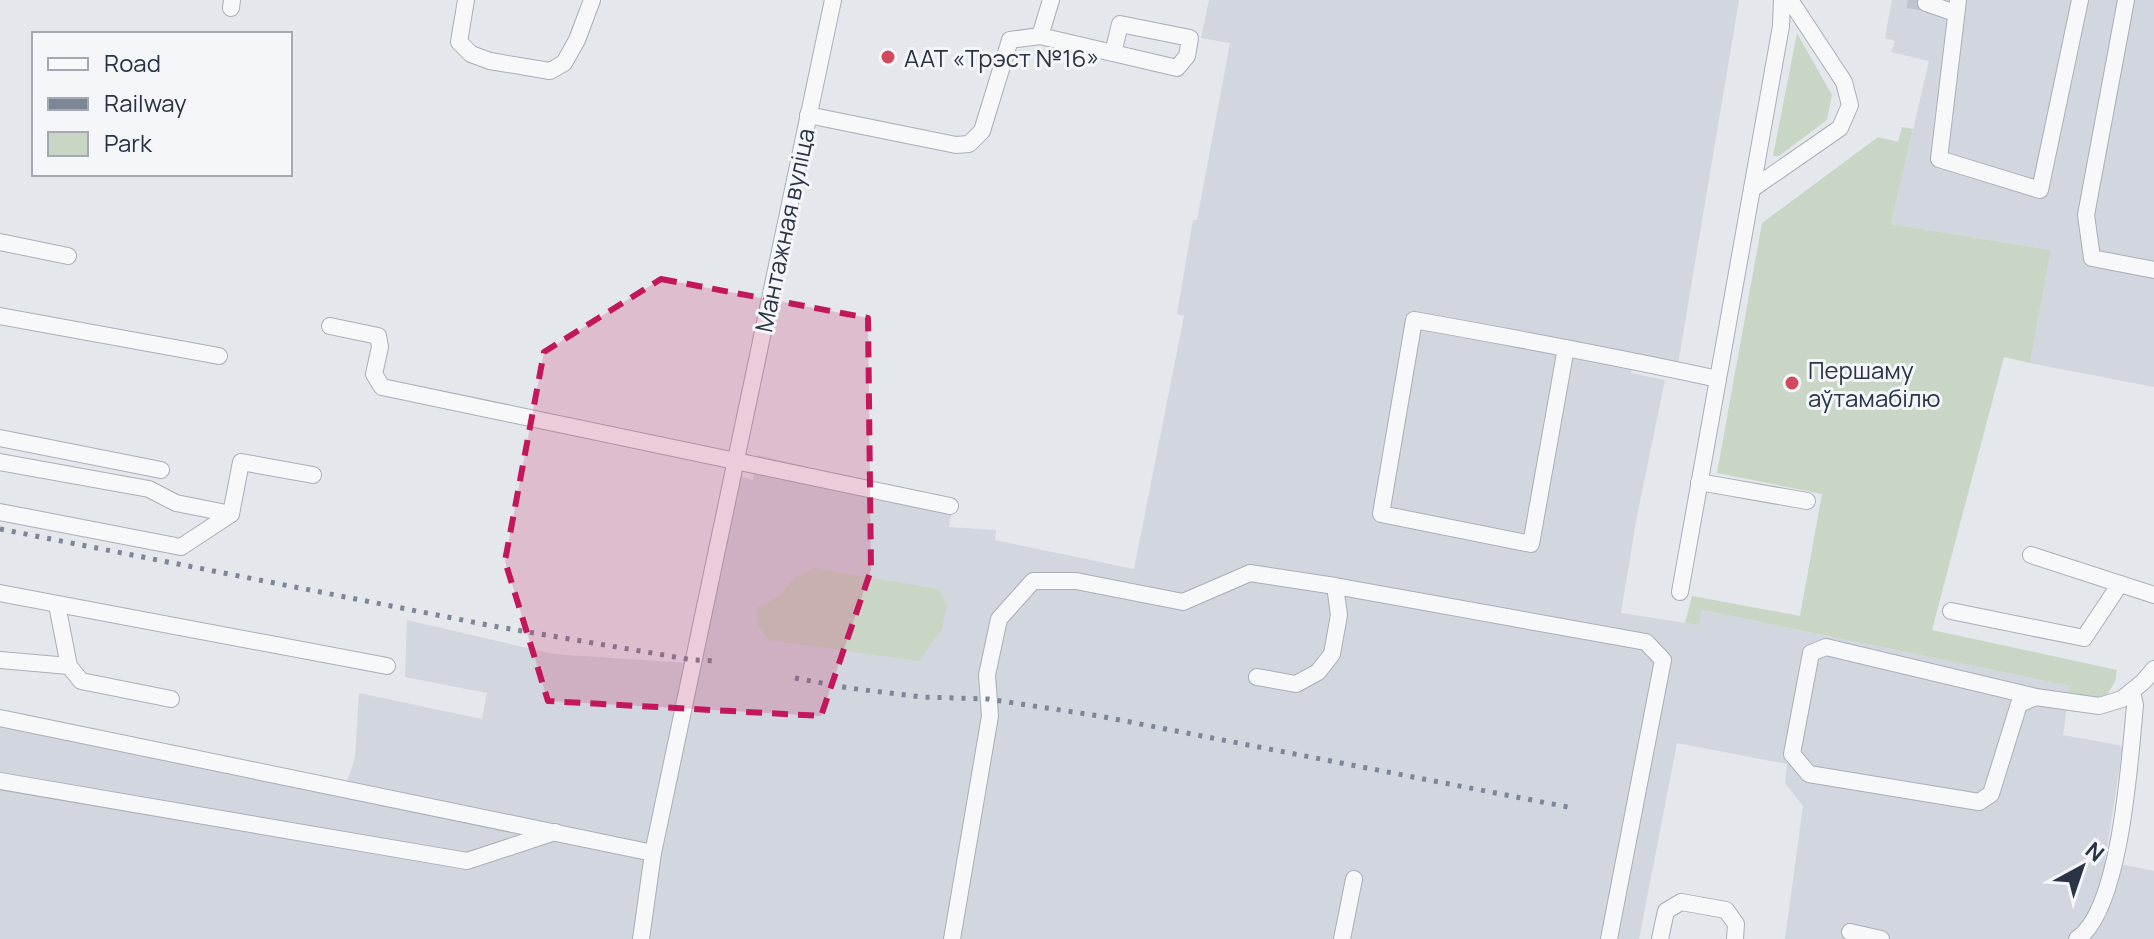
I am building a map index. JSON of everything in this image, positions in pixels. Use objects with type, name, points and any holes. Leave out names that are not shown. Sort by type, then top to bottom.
[{"type":"street","points":[[466,0],[459,42],[471,54],[490,61],[550,71],[564,63],[577,40],[592,0]]},
{"type":"street","name":"Мантажная вуліца","points":[[641,939],[653,853],[833,0]]},
{"type":"street","points":[[1040,36],[1051,0]]},
{"type":"street","points":[[1680,592],[1781,26],[1782,0]]},
{"type":"street","points":[[1752,189],[1840,128],[1850,105],[1844,82],[1790,0]]},
{"type":"street","points":[[1926,3],[1956,7],[1939,159],[2040,190],[2080,0]]},
{"type":"street","points":[[2126,0],[2086,215],[2092,258],[2154,270]]},
{"type":"street","points":[[808,115],[956,145],[969,144],[982,131],[1010,40],[1040,36],[1177,68],[1187,56],[1190,38],[1120,24],[1113,53]]},
{"type":"street","points":[[0,242],[68,256]]},
{"type":"street","points":[[0,316],[219,356]]},
{"type":"street","points":[[1566,348],[1531,544],[1381,514],[1414,320],[1566,348],[1718,379]]},
{"type":"street","points":[[330,326],[378,336],[380,347],[374,374],[382,387],[950,506]]},
{"type":"street","points":[[0,438],[161,470]]},
{"type":"street","points":[[0,462],[149,489],[176,503],[231,514]]},
{"type":"street","points":[[0,512],[181,547],[231,514],[241,462],[313,475]]},
{"type":"street","points":[[1699,482],[1807,501]]},
{"type":"street","points":[[2031,555],[2154,595]]},
{"type":"street","points":[[952,939],[990,716],[987,675],[999,619],[1033,581],[1076,581],[1183,602],[1250,573],[1646,642],[1663,660],[1609,939]]},
{"type":"street","points":[[1951,611],[2084,638],[2120,584]]},
{"type":"street","points":[[1257,677],[1296,684],[1318,672],[1332,654],[1339,615],[1335,586]]},
{"type":"street","points":[[0,593],[387,666]]},
{"type":"street","points":[[57,605],[69,666],[81,681],[171,699]]},
{"type":"street","points":[[2036,697],[2019,704],[1991,794],[1979,802],[1809,774],[1792,754],[1811,653],[1826,647],[2036,697],[2099,706],[2122,699],[2154,669]]},
{"type":"street","points":[[0,660],[69,666]]},
{"type":"street","points":[[2077,939],[2086,933],[2107,895],[2119,841],[2135,705],[2132,692]]},
{"type":"street","points":[[0,718],[653,853]]},
{"type":"street","points":[[0,781],[467,861],[556,831]]},
{"type":"street","points":[[1342,939],[1354,879]]},
{"type":"street","points":[[1660,939],[1666,911],[1681,902],[1726,910],[1736,924],[1735,939]]},
{"type":"street","points":[[1850,932],[1881,939]]},
{"type":"highlighted area","points":[[661,279],[868,318],[871,570],[821,716],[548,701],[505,561],[544,352]]},
{"type":"shaded area","points":[[1209,0],[1739,0],[1678,364],[1636,355],[1631,373],[1665,380],[1621,613],[1698,625],[1702,610],[2070,686],[2063,735],[2123,746],[2105,861],[2154,871],[2154,939],[1785,939],[1803,806],[1785,783],[1787,764],[1677,743],[1639,939],[0,939],[0,711],[347,782],[355,758],[359,693],[482,719],[487,693],[405,677],[407,620],[553,654],[688,663],[731,475],[753,480],[758,455],[954,501],[949,527],[996,530],[995,540],[1134,569],[1184,316],[1177,314],[1193,220],[1197,220],[1230,43],[1201,38]]},
{"type":"shaded area","points":[[1892,0],[2154,0],[2154,387],[2030,363],[2051,250],[1891,224],[1929,61],[1891,52],[1895,41],[1885,38]]},
{"type":"green space","points":[[1797,33],[1832,95],[1827,120],[1779,156],[1773,156]]},
{"type":"green space","points":[[1902,127],[1913,129],[1891,224],[2051,250],[2030,363],[2004,357],[1932,630],[2117,670],[2115,682],[2107,695],[2097,697],[2069,693],[2070,686],[1702,610],[1699,625],[1685,623],[1692,596],[1800,616],[1822,494],[1717,473],[1762,223],[1878,137],[1898,142]]},
{"type":"green space","points":[[814,568],[938,589],[947,604],[942,629],[919,661],[768,640],[758,626],[757,608],[782,594],[794,578]]},
{"type":"tunnel","points":[[1908,0],[1926,3]]},
{"type":"railway","points":[[0,529],[493,626],[693,660],[718,661]]},
{"type":"railway","points":[[795,678],[849,688],[921,697],[988,699],[1099,716],[1573,808]]},
{"type":"place","name":"ААТ «Трэст №16»","points":[[888,57]]},
{"type":"place","name":"Першаму аўтамабілю","points":[[1792,383]]}]
